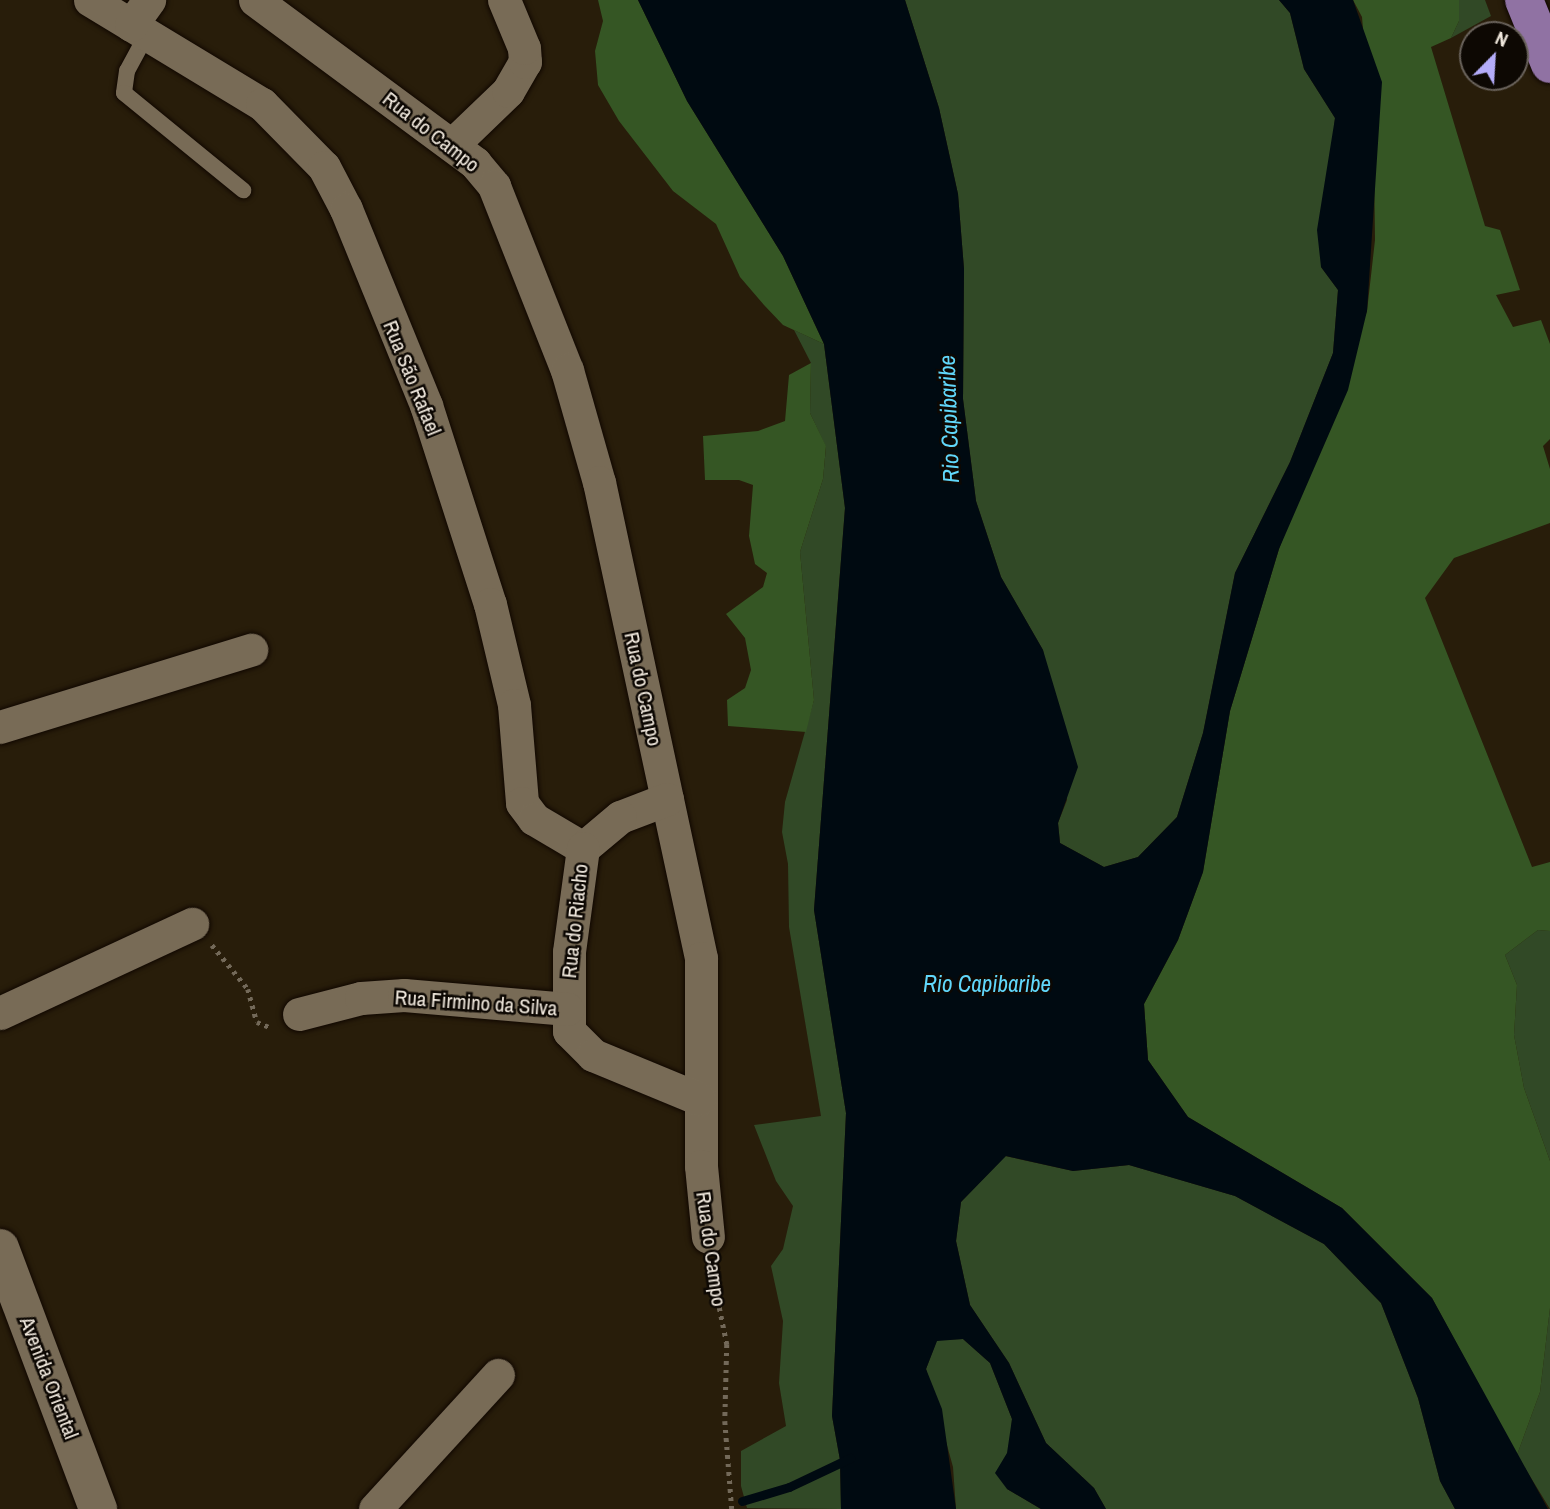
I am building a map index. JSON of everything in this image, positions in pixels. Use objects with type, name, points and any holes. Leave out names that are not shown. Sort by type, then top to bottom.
[{"type":"main road","points":[[1524,0],[1550,64]]},
{"type":"street","name":"Rua São Rafael","points":[[90,0],[142,20],[262,104],[324,167],[346,209],[426,405],[490,604],[514,705],[522,803],[534,819],[583,848]]},
{"type":"street","name":"Rua do Campo","points":[[255,0],[453,144],[494,187],[567,370],[598,482],[701,958],[699,1099],[708,1237]]},
{"type":"street","points":[[453,144],[508,91],[525,62],[524,48],[504,0]]},
{"type":"street","points":[[0,727],[251,650]]},
{"type":"street","name":"Rua do Riacho","points":[[567,1009],[569,952],[583,848],[594,834],[620,817],[667,799]]},
{"type":"street","points":[[0,1013],[192,924]]},
{"type":"street","name":"Rua Firmino da Silva","points":[[299,1014],[361,998],[404,995],[567,1009],[569,1031],[593,1055],[699,1099]]},
{"type":"street","name":"Avenida Oriental","points":[[0,1248],[98,1509]]},
{"type":"street","points":[[375,1509],[498,1375]]},
{"type":"lane","points":[[142,20],[127,71],[124,93],[243,190]]},
{"type":"path","points":[[192,924],[237,973],[248,989],[257,1022],[274,1029],[299,1014]]},
{"type":"path","name":"Rua do Campo","points":[[708,1237],[727,1343],[726,1421],[732,1509]]},
{"type":"green space","points":[[598,0],[638,0],[687,101],[783,256],[824,344],[783,325],[764,305],[740,277],[716,224],[673,191],[619,121],[598,85],[595,51],[603,21]]},
{"type":"green space","points":[[905,0],[1279,0],[1290,13],[1304,69],[1335,118],[1321,267],[1338,290],[1333,353],[1290,462],[1235,573],[1203,733],[1177,817],[1138,857],[1104,867],[1060,843],[1058,823],[1067,800],[1043,650],[1001,577],[976,501],[963,399],[964,269],[958,194],[939,108]]},
{"type":"green space","points":[[1353,0],[1459,0],[1459,21],[1451,38],[1431,47],[1485,226],[1500,230],[1520,290],[1496,295],[1513,327],[1541,320],[1550,344],[1550,439],[1543,446],[1550,469],[1550,523],[1454,558],[1425,598],[1532,867],[1550,862],[1550,931],[1538,930],[1505,955],[1517,985],[1514,1035],[1524,1088],[1550,1161],[1550,1308],[1540,1392],[1517,1455],[1432,1298],[1342,1208],[1188,1117],[1148,1060],[1144,1004],[1178,940],[1203,872],[1230,711],[1279,549],[1367,311],[1375,240],[1374,163],[1362,17]]},
{"type":"green space","points":[[1459,0],[1485,0],[1491,16],[1482,21],[1459,21]]},
{"type":"green space","points":[[1459,21],[1459,34],[1451,38]]},
{"type":"green space","points":[[794,330],[824,344],[845,508],[814,910],[846,1113],[832,1416],[840,1460],[841,1509],[747,1508],[741,1486],[741,1451],[786,1426],[779,1383],[783,1321],[771,1266],[783,1249],[793,1206],[776,1181],[754,1125],[821,1116],[789,927],[788,864],[782,832],[785,802],[814,700],[800,552],[823,479],[826,447],[810,413],[811,363]]},
{"type":"green space","points":[[811,363],[810,413],[826,446],[823,479],[800,552],[814,700],[806,732],[728,726],[727,700],[745,688],[751,670],[745,638],[726,614],[763,587],[767,573],[755,564],[749,536],[753,485],[739,480],[705,480],[703,436],[758,431],[785,421],[789,375]]},
{"type":"green space","points":[[1538,930],[1550,931],[1550,1161],[1524,1088],[1514,1035],[1517,985],[1505,955]]},
{"type":"green space","points":[[1005,1156],[1073,1171],[1129,1165],[1235,1196],[1324,1244],[1381,1303],[1418,1398],[1440,1481],[1455,1509],[1106,1509],[1094,1488],[1046,1443],[1009,1363],[970,1305],[956,1241],[961,1202]]},
{"type":"green space","points":[[1550,1308],[1550,1509],[1517,1455],[1540,1392]]},
{"type":"green space","points":[[963,1339],[990,1363],[1012,1419],[1007,1489],[1041,1509],[956,1509],[953,1467],[926,1369],[937,1340]]},
{"type":"water","name":"Rio Capibaribe","points":[[638,0],[905,0],[939,108],[958,194],[964,269],[963,399],[976,501],[1001,577],[1043,650],[1078,767],[1058,823],[1060,843],[1104,867],[1138,857],[1177,817],[1203,733],[1235,573],[1290,462],[1333,353],[1338,290],[1321,267],[1317,230],[1335,118],[1304,69],[1290,13],[1279,0],[1353,0],[1382,82],[1367,311],[1348,390],[1279,549],[1230,711],[1203,872],[1178,940],[1144,1004],[1148,1060],[1188,1117],[1342,1208],[1432,1298],[1548,1509],[1455,1509],[1440,1481],[1418,1398],[1381,1303],[1324,1244],[1235,1196],[1129,1165],[1073,1171],[1006,1156],[961,1202],[956,1241],[970,1305],[1009,1363],[1046,1443],[1094,1488],[1106,1509],[1041,1509],[1007,1489],[995,1473],[1007,1453],[1012,1419],[990,1363],[963,1339],[937,1341],[926,1369],[942,1409],[956,1509],[841,1509],[840,1460],[832,1416],[846,1113],[814,910],[845,508],[824,344],[783,256],[687,101]]},
{"type":"waterway","points":[[742,1501],[789,1487],[850,1458]]}]
